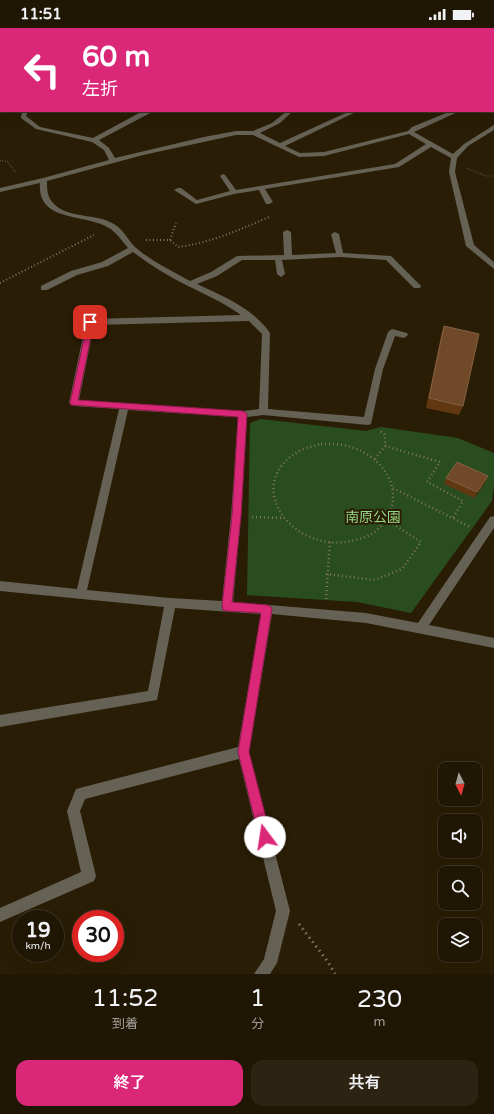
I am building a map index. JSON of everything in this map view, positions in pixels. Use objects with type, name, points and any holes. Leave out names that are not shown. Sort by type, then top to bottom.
[{"type":"street","points":[[25,112],[23,117],[38,128],[94,140],[107,149],[114,162]]},
{"type":"street","points":[[94,140],[147,112]]},
{"type":"street","points":[[0,190],[204,139],[236,133],[254,133],[282,121],[289,112]]},
{"type":"street","points":[[279,146],[353,112]]},
{"type":"street","points":[[254,133],[299,155],[324,154],[365,145],[410,132],[414,128],[454,112]]},
{"type":"street","points":[[494,127],[466,145],[454,157],[452,172],[470,246],[494,266]]},
{"type":"street","points":[[410,132],[454,157]]},
{"type":"street","points":[[178,190],[196,202],[234,192],[397,166],[430,144]]},
{"type":"street","points":[[223,176],[234,192]]},
{"type":"street","points":[[44,180],[43,193],[51,205],[63,213],[86,217],[112,226],[133,249],[157,266],[190,284],[225,300],[251,318],[266,333],[263,412]]},
{"type":"street","points":[[261,188],[269,202]]},
{"type":"street","points":[[286,232],[288,258]]},
{"type":"street","points":[[335,234],[340,255]]},
{"type":"street","points":[[44,288],[74,273],[105,264],[133,249]]},
{"type":"street","points":[[190,284],[214,274],[240,258],[288,258],[340,255],[388,258],[417,286]]},
{"type":"street","points":[[278,258],[281,274]]},
{"type":"street","points":[[251,318],[90,322],[74,403],[243,414],[263,412],[368,421],[379,369],[392,332],[404,335]]},
{"type":"street","points":[[81,594],[124,407]]},
{"type":"street","points":[[227,606],[236,516],[243,414]]},
{"type":"street","points":[[422,628],[494,520]]},
{"type":"street","points":[[0,586],[170,603],[267,609],[366,618],[494,643]]},
{"type":"street","points":[[0,721],[153,696],[170,603]]},
{"type":"street","points":[[262,974],[270,963],[283,911],[243,752],[267,609]]},
{"type":"street","points":[[0,915],[89,876],[73,810],[81,794],[243,752]]},
{"type":"path","points":[[0,161],[7,161],[25,184]]},
{"type":"path","points":[[453,168],[464,167],[486,176],[494,176]]},
{"type":"path","points":[[125,240],[170,240],[178,247],[191,246],[231,234],[269,217]]},
{"type":"path","points":[[170,240],[176,223]]},
{"type":"path","points":[[0,283],[112,226]]},
{"type":"path","points":[[368,421],[385,435],[385,446],[374,459]]},
{"type":"path","points":[[321,444],[340,444],[358,450],[374,459],[387,472],[393,488],[394,504],[387,520],[374,532],[357,540],[336,543],[316,540],[297,531],[283,518],[275,502],[273,486],[278,471],[288,458],[303,449],[321,444]]},
{"type":"path","points":[[385,446],[440,462],[427,482],[463,501],[453,518]]},
{"type":"path","points":[[393,488],[485,534]]},
{"type":"path","points":[[236,516],[283,518]]},
{"type":"path","points":[[326,574],[375,580],[402,568],[421,542],[387,520]]},
{"type":"path","points":[[325,615],[326,574],[330,542]]},
{"type":"path","points":[[283,911],[302,927],[335,974]]},
{"type":"green space","name":"南原公園","points":[[261,419],[366,431],[381,427],[458,438],[494,453],[494,485],[492,501],[411,613],[357,602],[247,595],[250,423]]},
{"type":"building","points":[[444,326],[479,334],[463,406],[429,398]]},
{"type":"building","points":[[457,462],[488,476],[477,492],[446,478]]},
{"type":"route","points":[[90,322],[74,403],[243,414],[236,516],[227,606],[267,609],[243,752],[265,837]]}]
